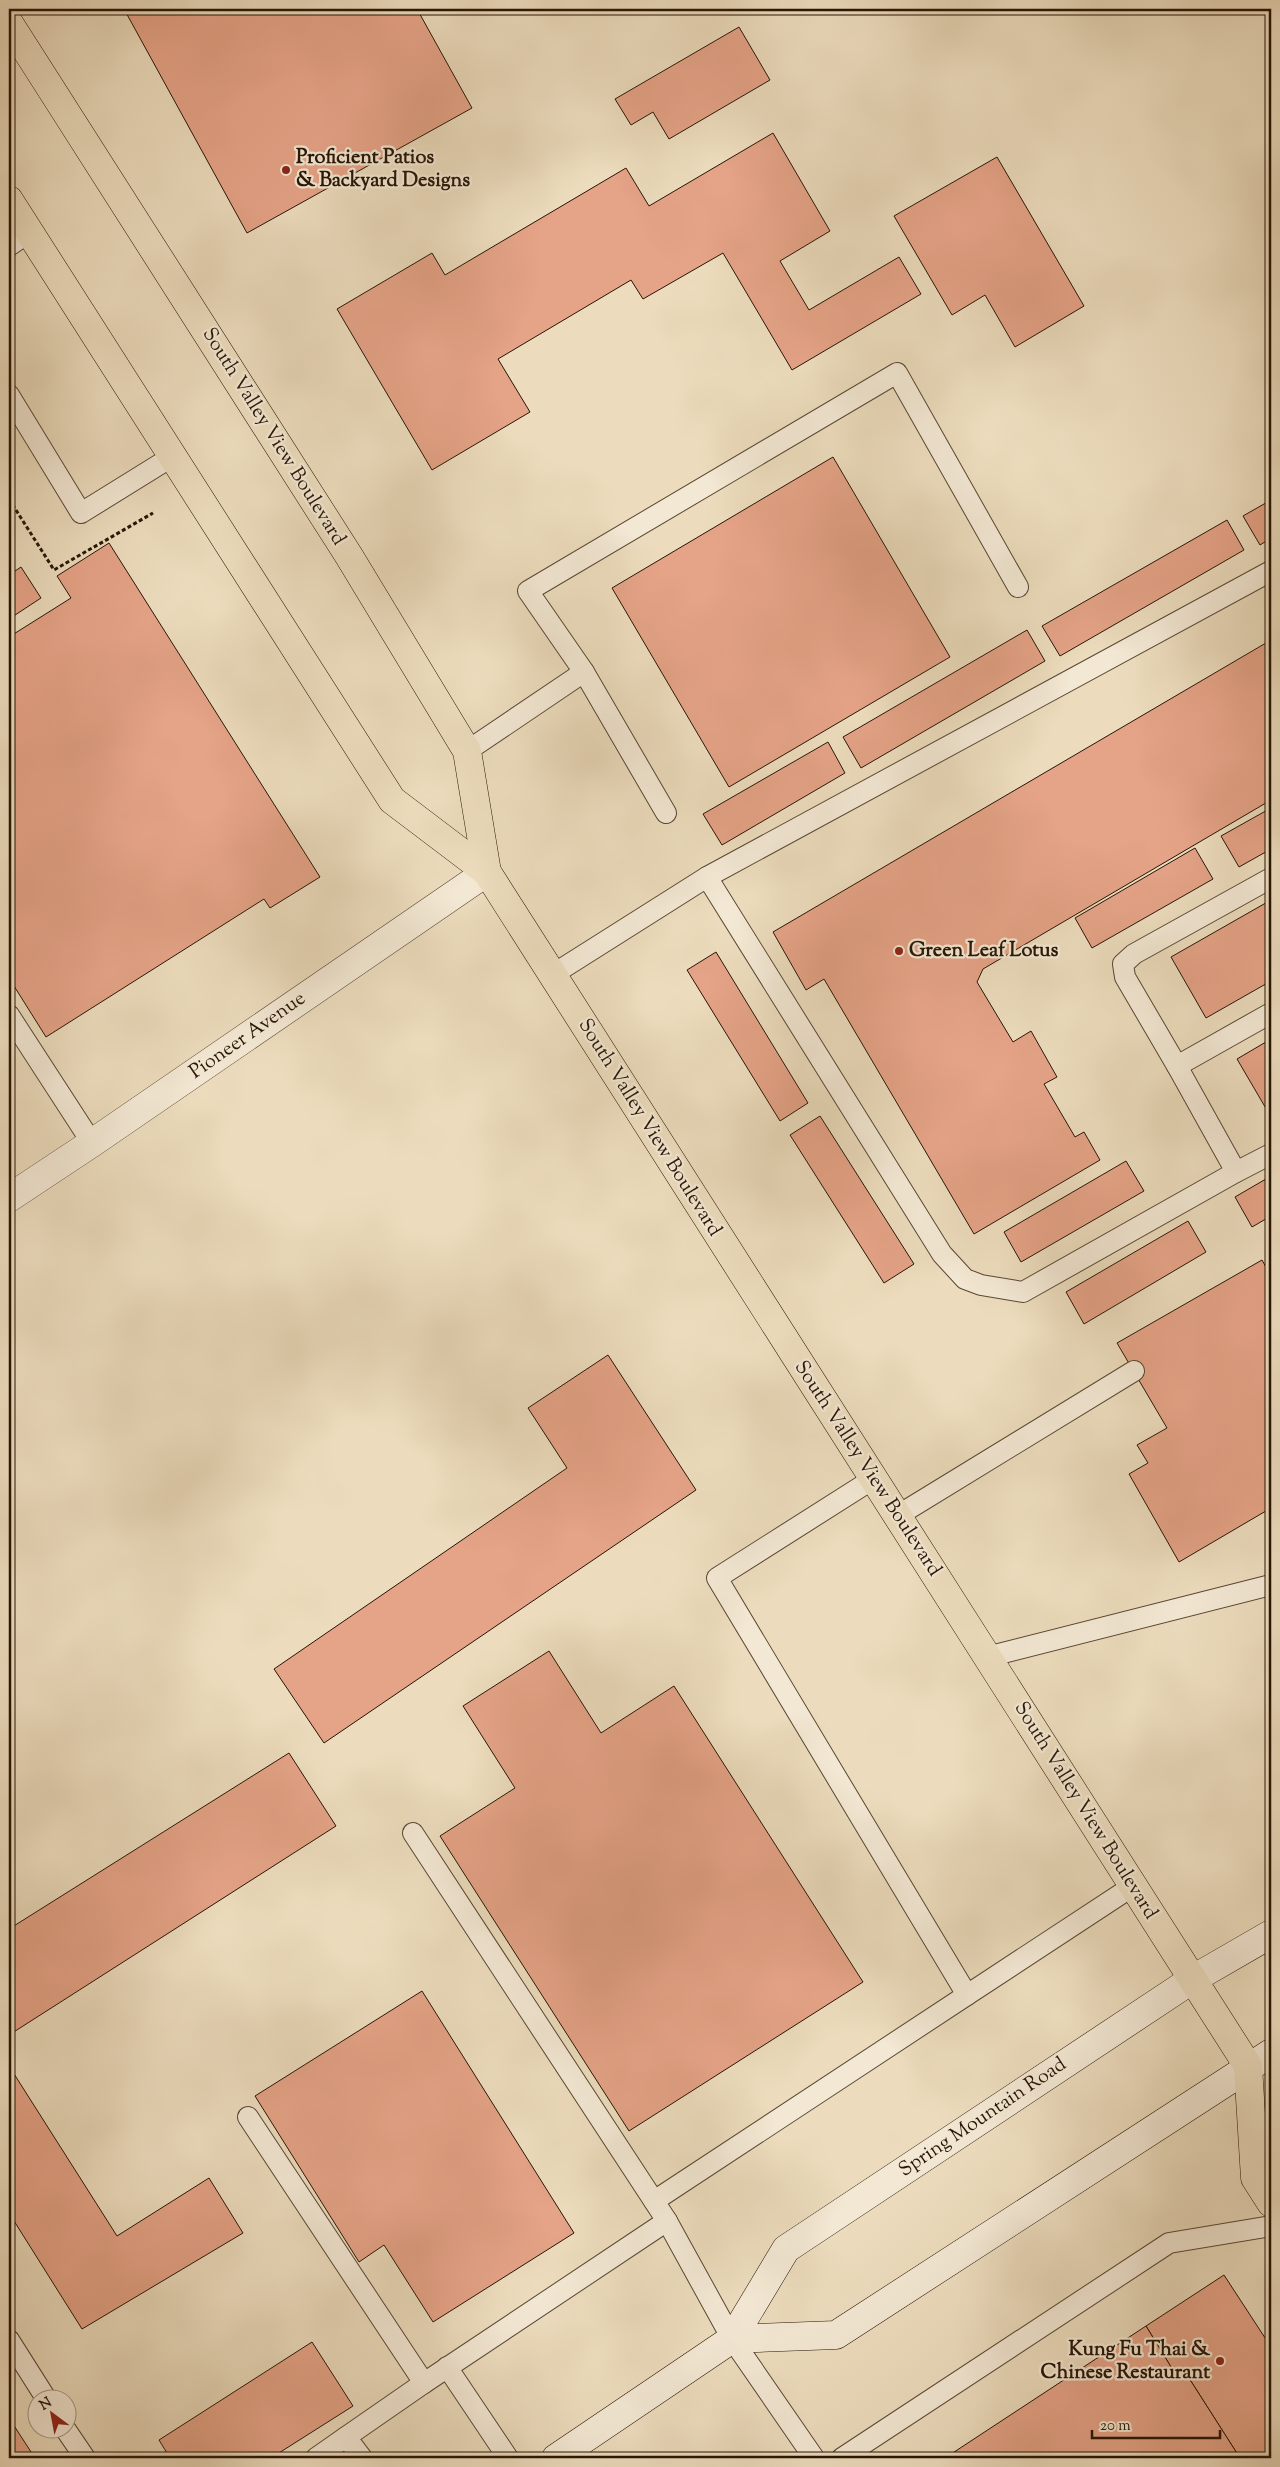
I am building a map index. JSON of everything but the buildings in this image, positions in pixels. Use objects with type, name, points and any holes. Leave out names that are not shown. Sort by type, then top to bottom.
[{"type":"main road","name":"South Valley View Boulevard","points":[[9,23],[333,531],[467,751],[486,872]]},
{"type":"main road","name":"South Valley View Boulevard","points":[[9,200],[19,239],[173,456],[392,800],[486,872],[1248,2066],[1271,2080]]},
{"type":"main road","name":"Pioneer Avenue","points":[[9,1198],[486,872]]},
{"type":"main road","name":"Spring Mountain Road","points":[[556,2458],[732,2339],[786,2249],[1193,1980],[1271,1934]]},
{"type":"main road","points":[[732,2339],[836,2335],[1248,2066],[1271,2053]]},
{"type":"main road","name":"South Valley View Boulevard","points":[[1248,2066],[1255,2178],[1271,2203]]},
{"type":"lane","points":[[666,813],[584,672],[528,591],[897,373],[1018,588]]},
{"type":"lane","points":[[9,395],[81,513],[173,456]]},
{"type":"lane","points":[[552,975],[707,877],[1271,571]]},
{"type":"lane","points":[[467,751],[584,672]]},
{"type":"lane","points":[[707,877],[942,1254],[965,1279],[980,1285],[1023,1292],[1271,1154]]},
{"type":"lane","points":[[1236,1172],[1177,1066],[1124,977],[1123,964],[1134,954],[1271,878]]},
{"type":"lane","points":[[1177,1066],[1271,1013]]},
{"type":"lane","points":[[9,1015],[92,1143]]},
{"type":"lane","points":[[896,1516],[1134,1371]]},
{"type":"lane","points":[[873,1479],[717,1578],[967,1995]]},
{"type":"lane","points":[[987,1657],[1271,1585]]},
{"type":"lane","points":[[413,1832],[654,2201],[732,2339],[814,2458]]},
{"type":"lane","points":[[654,2201],[1133,1886]]},
{"type":"lane","points":[[248,2117],[424,2383]]},
{"type":"lane","points":[[316,2458],[447,2367],[667,2222]]},
{"type":"lane","points":[[842,2458],[1169,2244],[1271,2226]]},
{"type":"lane","points":[[9,2340],[41,2390]]},
{"type":"lane","points":[[447,2367],[508,2458]]},
{"type":"lane","points":[[346,2437],[362,2458]]},
{"type":"lane","points":[[73,2440],[85,2458]]},
{"type":"place","name":"Proficient Patios & Backyard Designs","points":[[286,170]]},
{"type":"place","name":"Green Leaf Lotus","points":[[899,951]]},
{"type":"place","name":"Kung Fu Thai & Chinese Restaurant","points":[[1220,2361]]}]
